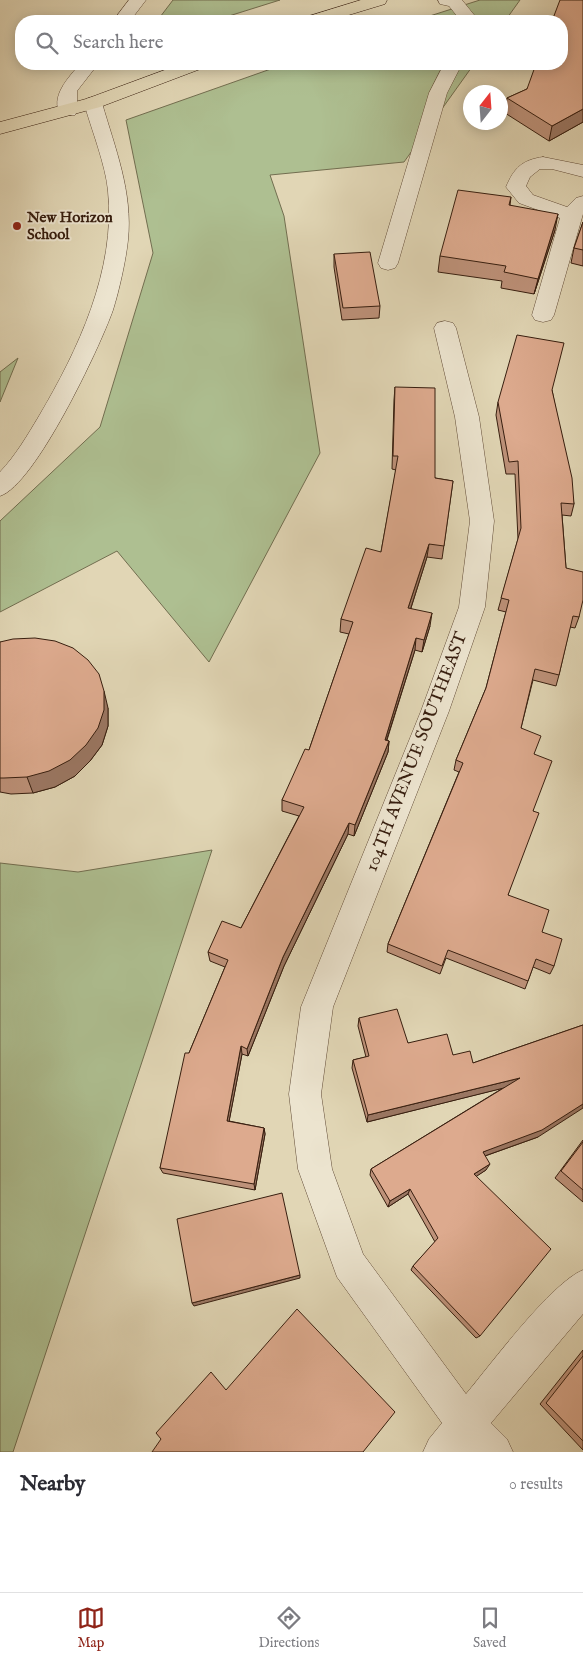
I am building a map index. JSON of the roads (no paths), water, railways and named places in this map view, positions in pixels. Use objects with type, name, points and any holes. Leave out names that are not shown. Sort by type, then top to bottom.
[{"type":"main road","points":[[331,15],[379,0]]},
{"type":"main road","points":[[0,128],[93,103],[181,70]]},
{"type":"street","points":[[126,15],[138,0]]},
{"type":"street","points":[[446,0],[455,2],[465,15]]},
{"type":"street","points":[[68,111],[68,92],[84,70]]},
{"type":"street","points":[[388,263],[438,93],[450,70]]},
{"type":"street","points":[[0,487],[23,462],[67,386],[102,310],[118,240],[118,190],[93,103]]},
{"type":"street","points":[[543,315],[577,209],[526,199],[516,187],[520,175],[530,164],[540,162],[556,164],[583,171]]},
{"type":"street","name":"104TH AVENUE SOUTHEAST","points":[[445,328],[467,418],[482,521],[472,607],[435,711],[317,1007],[305,1094],[315,1169],[350,1265],[465,1424],[494,1452]]},
{"type":"street","points":[[442,1452],[537,1338],[583,1288]]},
{"type":"place","name":"New Horizon School","points":[[17,226]]}]
